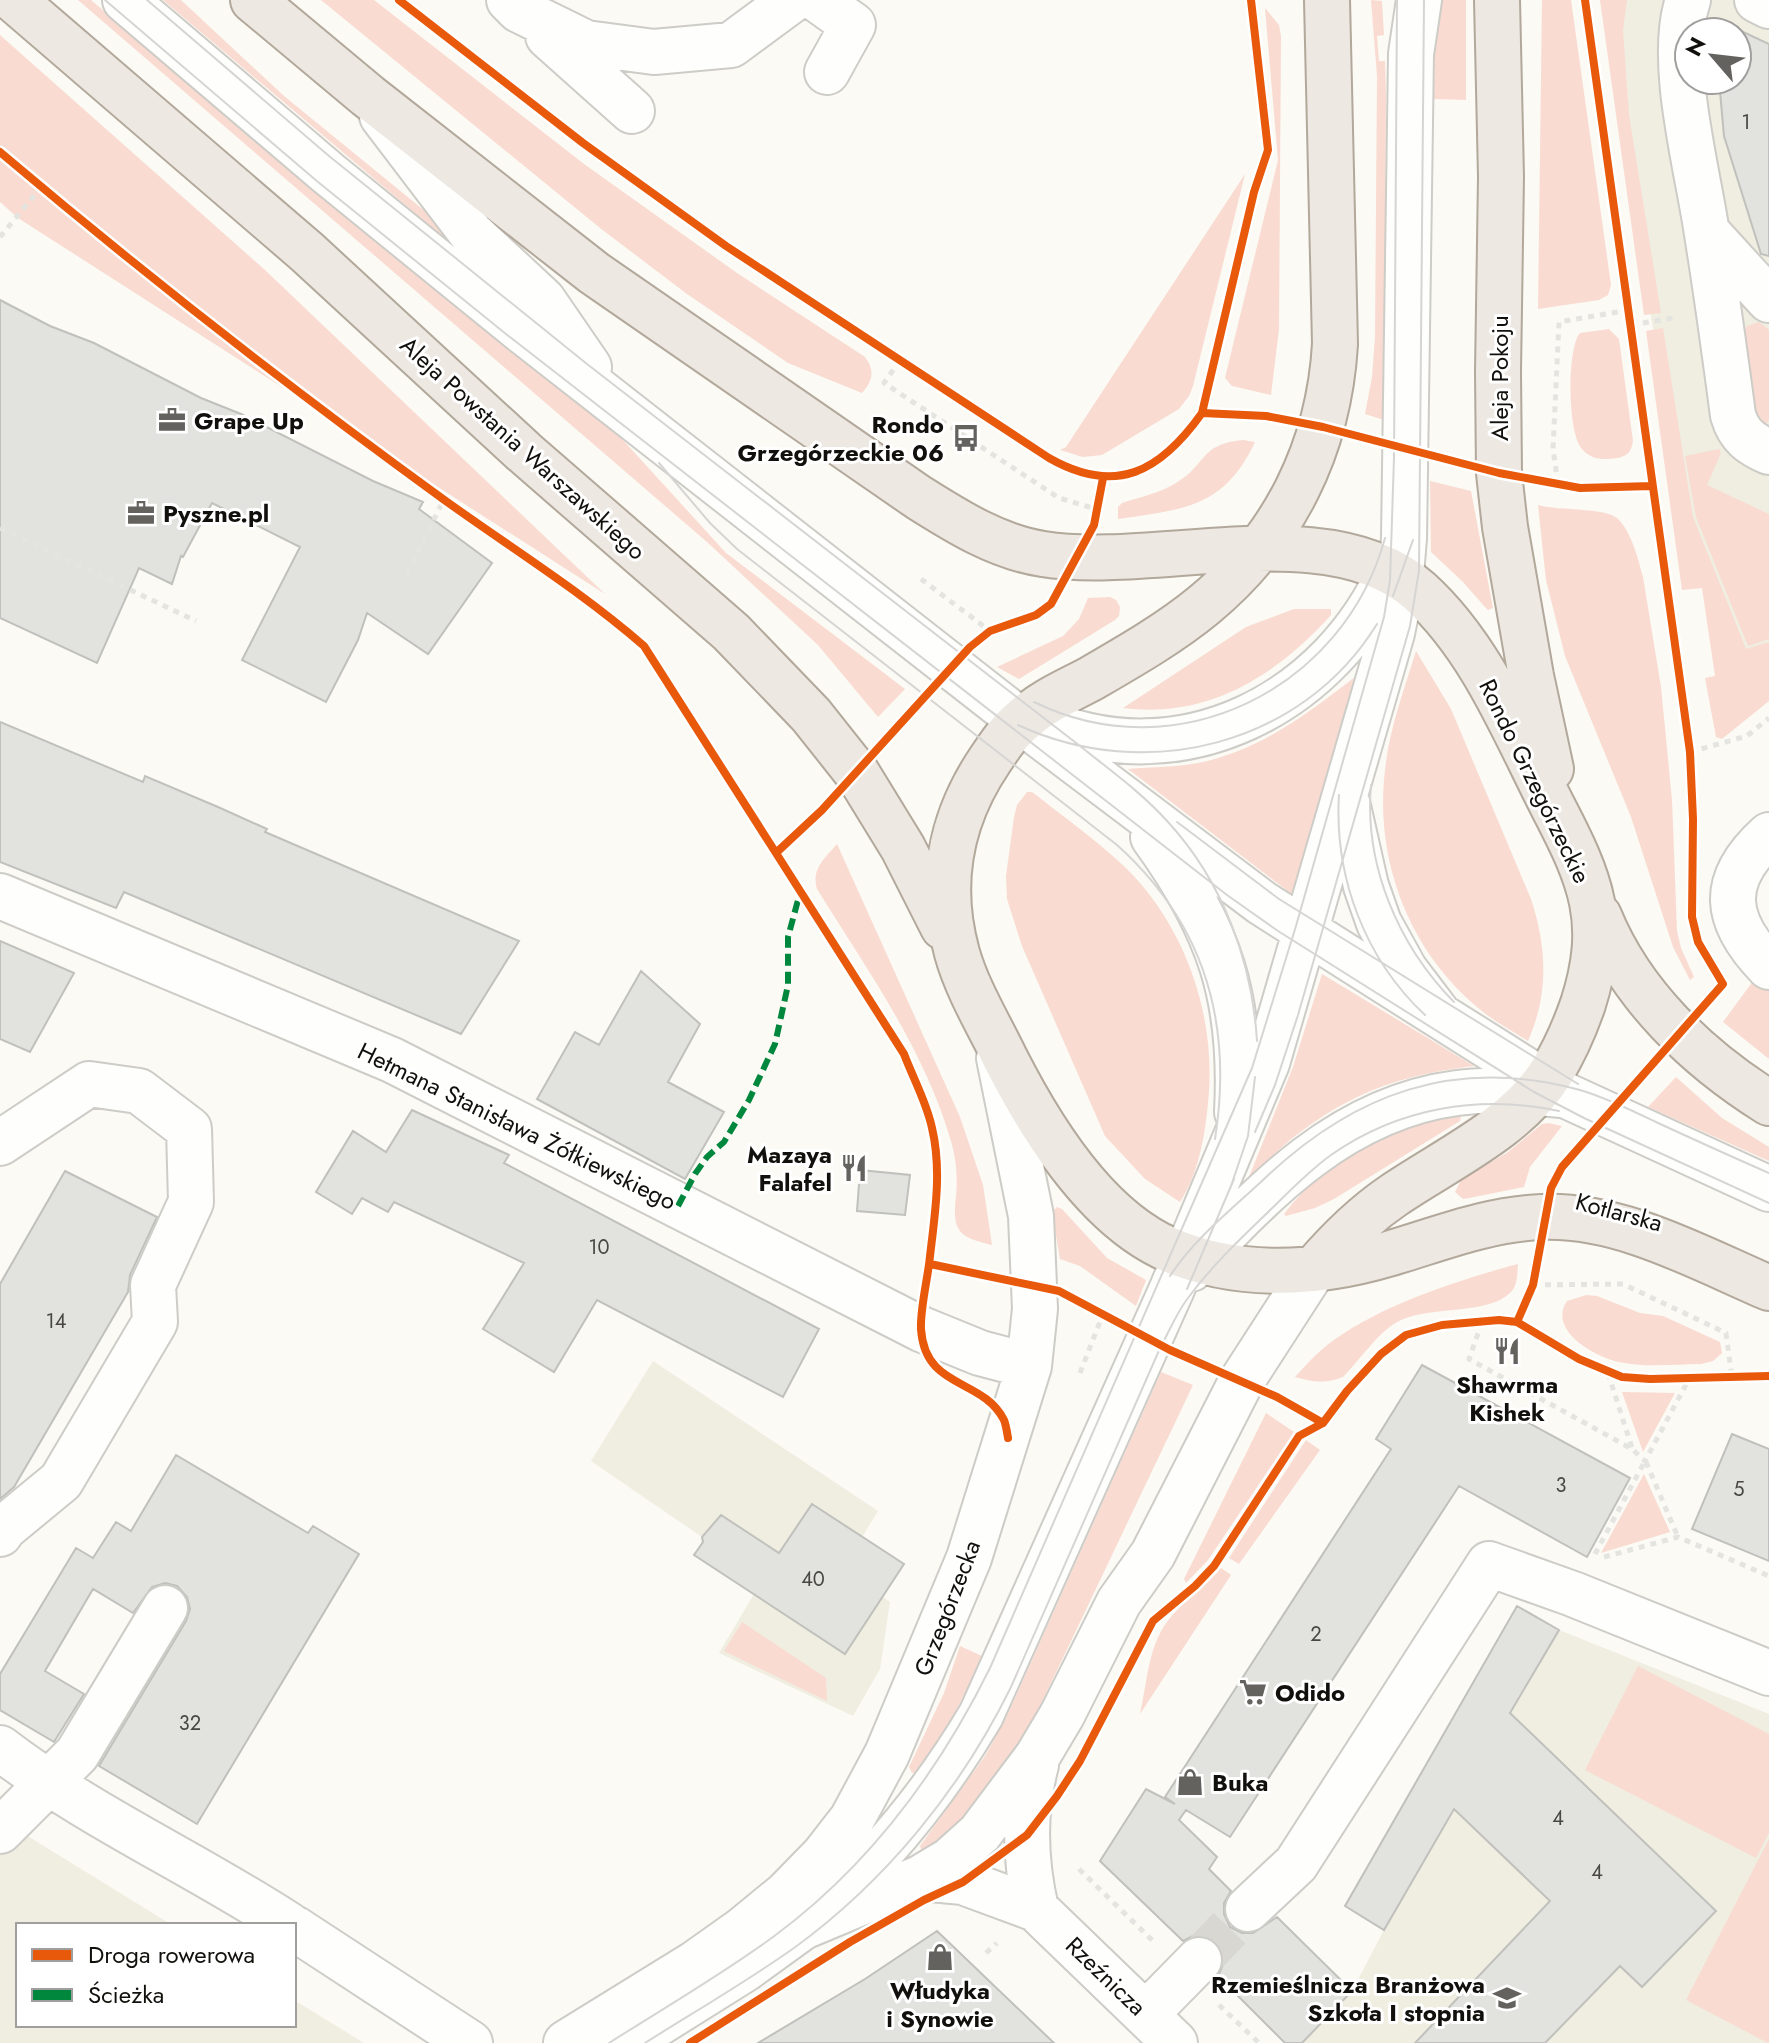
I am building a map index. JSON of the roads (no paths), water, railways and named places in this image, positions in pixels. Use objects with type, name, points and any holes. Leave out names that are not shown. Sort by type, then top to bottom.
[{"type":"main road","name":"Aleja Powstania Warszawskiego","points":[[14,0],[307,252],[524,452],[731,632],[772,673],[811,715],[857,773],[903,848],[958,958]]},
{"type":"main road","points":[[253,0],[368,96],[594,273],[905,489],[958,522],[1002,542],[1044,554],[1114,558],[1260,550]]},
{"type":"main road","points":[[1314,1269],[1185,1269],[1153,1241],[1128,1225],[1088,1186],[1041,1121],[1014,1076],[958,958],[948,914],[947,876],[953,836],[964,802],[1002,741],[1025,718],[1155,640],[1227,585],[1260,550],[1287,509],[1308,467],[1323,427],[1333,385],[1335,312],[1327,0]]},
{"type":"main road","name":"Aleja Pokoju","points":[[1497,0],[1501,82],[1498,372],[1501,499],[1531,676],[1554,784],[1572,844]]},
{"type":"main road","name":"Rondo Grzegórzeckie","points":[[1260,550],[1292,548],[1399,562],[1462,639],[1572,844],[1592,899],[1597,945],[1593,972],[1549,1090],[1365,1216],[1314,1269]]},
{"type":"main road","points":[[1592,899],[1621,963],[1655,1006],[1716,1065],[1769,1103]]},
{"type":"main road","name":"Kotlarska","points":[[1314,1269],[1388,1254],[1460,1230],[1506,1220],[1575,1218],[1651,1239],[1769,1288]]},
{"type":"street","points":[[125,0],[328,173],[521,330],[968,678],[1025,718],[1191,851],[1305,932],[1440,1016],[1549,1090],[1769,1189]]},
{"type":"street","points":[[514,5],[586,43],[654,52],[731,45],[792,0]]},
{"type":"street","points":[[818,0],[853,25],[827,72]]},
{"type":"street","points":[[1400,0],[1411,54]]},
{"type":"street","points":[[627,2043],[745,1969],[803,1927],[858,1879],[905,1828],[945,1774],[981,1715],[1185,1269],[1267,1063],[1392,633],[1399,562],[1411,54],[1419,0]]},
{"type":"street","points":[[1688,0],[1681,32],[1684,87],[1733,415],[1738,430],[1748,441],[1769,452]]},
{"type":"street","points":[[1757,0],[1769,6]]},
{"type":"street","points":[[514,5],[632,111]]},
{"type":"street","points":[[368,96],[471,233],[543,300],[611,399]]},
{"type":"street","points":[[1707,232],[1769,300]]},
{"type":"street","points":[[1025,718],[1072,731],[1132,740],[1163,740],[1193,735],[1244,720],[1283,699],[1328,662],[1364,619],[1399,562]]},
{"type":"street","points":[[1123,796],[1177,870],[1221,957],[1237,1030],[1235,1144]]},
{"type":"street","points":[[1346,796],[1366,886],[1379,923],[1405,970],[1440,1016]]},
{"type":"street","points":[[1757,849],[1735,885],[1734,917],[1746,940],[1769,967]]},
{"type":"street","name":"Hetmana Stanisława Żółkiewskiego","points":[[0,896],[392,1060],[921,1329],[980,1353],[1029,1366]]},
{"type":"street","name":"Grzegórzecka","points":[[566,2043],[694,1964],[742,1930],[805,1875],[852,1819],[887,1754],[958,1586],[1029,1366],[1035,1309],[1031,1216],[1003,1069],[991,1029]]},
{"type":"street","points":[[0,1143],[89,1084],[139,1091],[189,1129],[191,1202],[153,1285],[155,1322],[61,1481],[0,1534]]},
{"type":"street","points":[[1185,1269],[1296,1167],[1358,1123],[1395,1107],[1448,1094],[1486,1090],[1549,1090]]},
{"type":"street","points":[[803,1927],[920,1878],[950,1860],[980,1833],[1037,1757],[1062,1715],[1119,1602],[1158,1545],[1241,1382],[1314,1269]]},
{"type":"street","points":[[1248,1909],[1296,1864],[1489,1564],[1573,1594],[1769,1673]]},
{"type":"street","points":[[0,1831],[77,1754],[165,1608]]},
{"type":"street","points":[[0,1748],[47,1784],[253,1901],[286,1923]]},
{"type":"street","points":[[1036,1909],[1028,1873],[1027,1835],[1029,1799],[1037,1757]]},
{"type":"street","name":"Rzeźnicza","points":[[920,1878],[963,1882],[1036,1909],[1160,2029]]},
{"type":"street","points":[[296,1930],[470,2043]]},
{"type":"street","points":[[1160,2029],[1199,1960]]},
{"type":"tunnel","points":[[1199,1960],[1248,1909]]},
{"type":"tram line","points":[[105,0],[318,182],[506,334],[1227,895],[1278,931],[1534,1092],[1769,1203]]},
{"type":"tram line","points":[[147,0],[329,156],[587,364],[1148,801],[1187,845],[1219,897],[1249,981],[1257,1041]]},
{"type":"tram line","points":[[609,2043],[733,1965],[807,1910],[870,1849],[924,1781],[990,1668],[1252,1068],[1384,617],[1390,580],[1394,458],[1397,0]]},
{"type":"tram line","points":[[1255,1132],[1275,1085],[1298,1015],[1410,626],[1419,571],[1424,0]]},
{"type":"tram line","points":[[659,463],[710,523],[737,549],[1117,845],[1147,876],[1172,908],[1206,979],[1220,1056],[1220,1097],[1215,1139]]},
{"type":"tram line","points":[[1034,702],[1088,721],[1143,727],[1197,721],[1248,703],[1294,675],[1333,637],[1364,591],[1385,538]]},
{"type":"tram line","points":[[1393,596],[1413,540]]},
{"type":"tram line","points":[[1018,725],[1067,743],[1117,751],[1168,751],[1217,742],[1264,725],[1307,700],[1345,666],[1377,624]]},
{"type":"tram line","points":[[1371,785],[1373,845],[1389,902],[1416,955],[1454,1002]]},
{"type":"tram line","points":[[1339,795],[1342,856],[1358,915],[1386,969],[1425,1015]]},
{"type":"tram line","points":[[1177,822],[1279,899],[1578,1084]]},
{"type":"tram line","points":[[1230,1189],[1248,1136],[1255,1077]]},
{"type":"tram line","points":[[1170,1276],[1190,1250],[1226,1214],[1298,1150],[1333,1124],[1370,1104],[1409,1090],[1449,1081],[1491,1077],[1580,1090],[1769,1173]]},
{"type":"tram line","points":[[645,2043],[776,1961],[828,1922],[890,1863],[945,1797],[991,1725],[1011,1687],[1174,1321],[1196,1287],[1234,1246],[1322,1162],[1384,1126],[1411,1116],[1469,1105],[1499,1104],[1559,1111]]},
{"type":"tram line","points":[[1187,1289],[1234,1179]]},
{"type":"place","name":"Grape Up","points":[[172,420]]},
{"type":"place","name":"Rondo Grzegórzeckie 06","points":[[966,438]]},
{"type":"place","name":"Pyszne.pl","points":[[141,513]]},
{"type":"place","name":"Mazaya Falafel","points":[[854,1168]]},
{"type":"place","name":"Shawrma Kishek","points":[[1507,1351]]},
{"type":"place","name":"Odido","points":[[1253,1692]]},
{"type":"place","name":"Buka","points":[[1190,1782]]},
{"type":"place","name":"Włudyka i Synowie","points":[[940,1957]]},
{"type":"place","name":"Rzemieślnicza Branżowa Szkoła I stopnia","points":[[1507,1998]]}]
